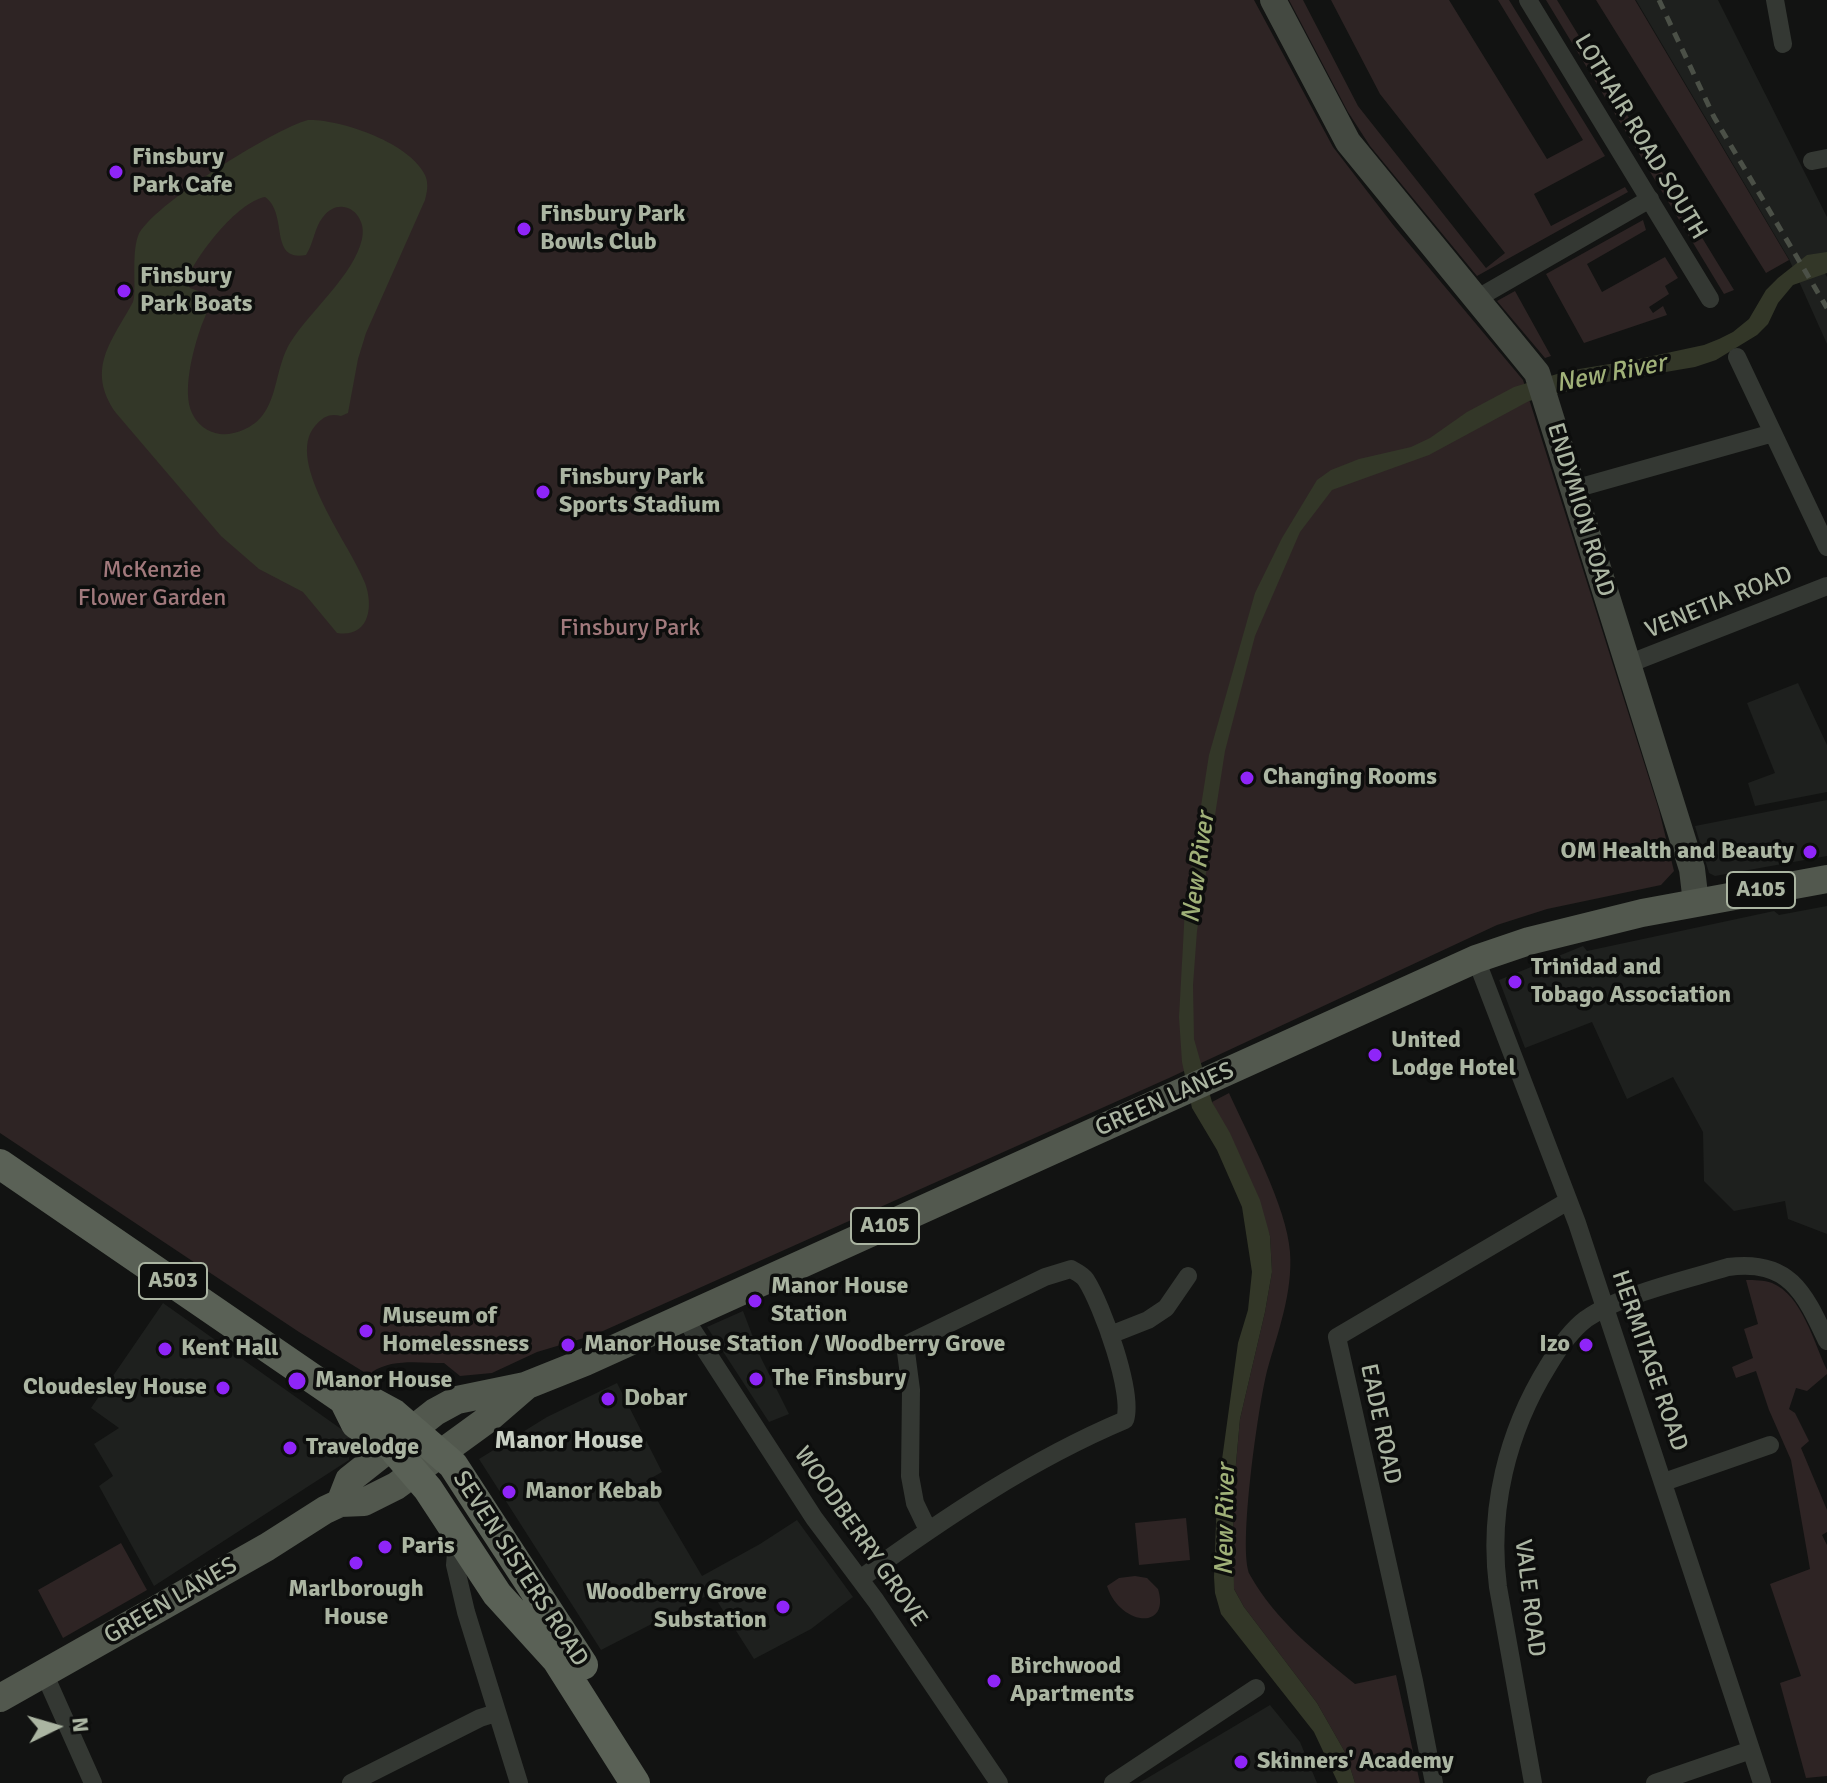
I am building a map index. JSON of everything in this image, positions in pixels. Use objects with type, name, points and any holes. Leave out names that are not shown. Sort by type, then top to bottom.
[{"type":"highway","name":"SEVEN SISTERS ROAD","points":[[0,1164],[344,1400],[370,1401],[402,1437],[414,1472],[497,1594],[557,1660],[635,1783]]},
{"type":"highway","name":"SEVEN SISTERS ROAD","points":[[402,1437],[440,1453],[453,1465],[658,1783]]},
{"type":"main road","name":"ENDYMION ROAD","points":[[1273,0],[1348,142],[1538,376],[1692,869],[1696,903]]},
{"type":"main road","name":"GREEN LANES","points":[[340,1503],[349,1480],[402,1437],[457,1400],[525,1386],[1476,959],[1529,941],[1696,903],[1827,879]]},
{"type":"main road","name":"GREEN LANES","points":[[0,1698],[340,1503],[364,1502],[396,1486],[488,1419],[525,1386]]},
{"type":"street","name":"LOTHAIR ROAD SOUTH","points":[[1528,0],[1710,299]]},
{"type":"street","points":[[1775,0],[1783,44]]},
{"type":"street","points":[[1476,299],[1650,199]]},
{"type":"street","points":[[1737,357],[1827,547]]},
{"type":"street","points":[[1574,489],[1773,433]]},
{"type":"street","name":"VENETIA ROAD","points":[[1628,664],[1827,586]]},
{"type":"street","name":"HERMITAGE ROAD","points":[[1476,959],[1605,1307],[1762,1783]]},
{"type":"street","name":"EADE ROAD","points":[[1434,1783],[1337,1337],[1568,1201]]},
{"type":"street","name":"VALE ROAD","points":[[1533,1783],[1496,1569],[1496,1514],[1516,1430],[1535,1386],[1569,1335],[1605,1307],[1728,1267],[1760,1266],[1791,1279],[1805,1298],[1827,1341]]},
{"type":"street","points":[[860,1579],[928,1530],[1050,1457],[1125,1420],[1128,1392],[1110,1335],[1085,1277],[1071,1269],[1045,1277],[907,1344],[911,1390],[910,1476],[915,1503],[928,1530]]},
{"type":"street","points":[[1110,1335],[1148,1320],[1166,1308],[1188,1276]]},
{"type":"street","name":"WOODBERRY GROVE","points":[[684,1317],[814,1518],[860,1579],[999,1783]]},
{"type":"street","points":[[1664,1482],[1770,1445]]},
{"type":"street","points":[[466,1546],[456,1553],[455,1565],[466,1612],[519,1783]]},
{"type":"street","points":[[44,1673],[93,1783]]},
{"type":"street","points":[[1113,1783],[1256,1688]]},
{"type":"street","points":[[351,1783],[480,1718],[496,1713]]},
{"type":"street","points":[[1655,1783],[1751,1750]]},
{"type":"shaded area","points":[[1636,0],[1718,0],[1827,217],[1827,253],[1815,256],[1827,277],[1827,344],[1789,259]]},
{"type":"shaded area","points":[[1798,683],[1827,745],[1827,792],[1755,806],[1748,783],[1775,773],[1747,703]]},
{"type":"shaded area","points":[[1827,800],[1827,856],[1715,876],[1709,873],[1695,826]]},
{"type":"shaded area","points":[[1827,906],[1827,1234],[1788,1219],[1785,1201],[1734,1211],[1704,1181],[1703,1132],[1673,1077],[1627,1099],[1592,1022],[1525,1048],[1499,980],[1583,946],[1587,951],[1774,911],[1779,915]]},
{"type":"shaded area","points":[[163,1303],[351,1436],[349,1460],[154,1586],[99,1486],[113,1476],[94,1444],[119,1428],[91,1408]]},
{"type":"shaded area","name":"The Finsbury","points":[[743,1311],[761,1358],[789,1414],[769,1422],[707,1327]]},
{"type":"shaded area","points":[[617,1383],[662,1472],[646,1481],[702,1576],[797,1520],[853,1597],[811,1629],[754,1659],[712,1593],[601,1650],[479,1459],[547,1417]]},
{"type":"shaded area","name":"Skinners' Academy","points":[[1270,1705],[1300,1742],[1317,1783],[1139,1783]]},
{"type":"green space","name":"Finsbury Park","points":[[0,0],[1254,0],[1333,147],[1394,226],[1523,380],[1659,810],[1674,871],[1661,885],[1547,909],[1497,925],[1169,1078],[594,1335],[537,1352],[492,1373],[460,1376],[444,1363],[407,1362],[380,1368],[372,1372],[372,1377],[299,1332],[0,1133]]},
{"type":"green space","points":[[1289,0],[1303,0],[1358,106],[1486,268],[1505,253],[1380,94],[1331,0],[1449,0],[1547,159],[1583,140],[1498,0],[1509,0],[1605,156],[1534,194],[1551,226],[1625,187],[1628,192],[1477,276],[1370,146],[1348,112]]},
{"type":"green space","points":[[1546,0],[1557,0],[1734,290],[1724,294]]},
{"type":"green space","points":[[1596,0],[1635,0],[1789,260],[1766,273]]},
{"type":"green space","points":[[1643,220],[1646,230],[1587,264],[1602,292],[1665,257],[1678,278],[1665,286],[1669,294],[1649,307],[1653,313],[1663,306],[1667,315],[1584,343],[1546,274]]},
{"type":"green space","points":[[1515,291],[1551,356],[1545,358],[1497,301]]},
{"type":"green space","points":[[1229,1093],[1274,1193],[1290,1252],[1287,1297],[1267,1371],[1255,1443],[1246,1537],[1250,1575],[1284,1621],[1355,1684],[1396,1675],[1420,1783],[1355,1783],[1346,1754],[1317,1703],[1244,1607],[1234,1589],[1233,1497],[1240,1419],[1272,1272],[1270,1236],[1212,1102]]},
{"type":"green space","points":[[1746,1280],[1772,1283],[1791,1298],[1806,1321],[1827,1370],[1827,1374],[1807,1391],[1796,1388],[1789,1409],[1795,1413],[1809,1441],[1801,1448],[1827,1510],[1827,1532],[1822,1535],[1827,1545],[1827,1776],[1806,1778],[1780,1683],[1801,1676],[1770,1584],[1810,1569],[1791,1460],[1756,1371],[1736,1378],[1732,1367],[1753,1358],[1744,1329],[1758,1324]]},
{"type":"green space","points":[[1186,1518],[1190,1560],[1139,1565],[1135,1523]]},
{"type":"green space","points":[[121,1543],[147,1590],[63,1638],[38,1590]]},
{"type":"green space","points":[[1119,1578],[1147,1578],[1158,1589],[1160,1603],[1151,1617],[1132,1616],[1122,1609],[1107,1586]]},
{"type":"water","points":[[308,120],[322,121],[373,135],[417,163],[427,182],[425,200],[366,333],[348,413],[324,418],[315,426],[308,442],[308,461],[314,482],[368,592],[369,611],[366,619],[356,631],[348,633],[337,633],[303,592],[259,569],[221,536],[116,413],[103,383],[105,356],[133,302],[136,244],[147,223],[189,188],[243,152]],"holes":[[[265,197],[272,205],[283,244],[294,255],[306,255],[320,221],[330,210],[338,207],[345,207],[357,215],[363,230],[362,239],[350,266],[290,343],[274,392],[263,414],[255,423],[240,431],[215,433],[200,424],[189,404],[188,383],[192,360],[209,295],[190,288],[186,281],[208,245],[230,219],[254,201]]]},
{"type":"water","name":"New River","points":[[1827,252],[1827,273],[1793,285],[1778,303],[1768,324],[1757,335],[1716,360],[1529,401],[1429,455],[1332,490],[1300,532],[1255,636],[1225,751],[1197,931],[1193,985],[1194,1039],[1212,1102],[1230,1133],[1260,1200],[1270,1236],[1272,1272],[1240,1419],[1233,1497],[1234,1589],[1244,1607],[1317,1703],[1346,1754],[1355,1783],[1338,1783],[1314,1732],[1221,1614],[1215,1593],[1217,1496],[1238,1343],[1248,1310],[1252,1272],[1242,1207],[1217,1150],[1192,1108],[1182,1062],[1179,1017],[1185,908],[1209,755],[1255,593],[1282,538],[1317,480],[1331,470],[1359,459],[1411,447],[1514,387],[1567,371],[1634,360],[1719,339],[1749,319],[1766,290],[1778,278],[1807,255]]},
{"type":"railway","points":[[1659,0],[1714,117],[1827,308]]},
{"type":"place","name":"Finsbury Park Cafe","points":[[116,172]]},
{"type":"place","name":"Finsbury Park Bowls Club","points":[[524,229]]},
{"type":"place","name":"Finsbury Park Boats","points":[[124,291]]},
{"type":"place","name":"Finsbury Park Sports Stadium","points":[[543,492]]},
{"type":"place","name":"Changing Rooms","points":[[1247,778]]},
{"type":"place","name":"OM Health and Beauty","points":[[1810,852]]},
{"type":"place","name":"Trinidad and Tobago Association","points":[[1515,982]]},
{"type":"place","name":"United Lodge Hotel","points":[[1375,1055]]},
{"type":"place","name":"Manor House Station","points":[[755,1301]]},
{"type":"place","name":"Museum of Homelessness","points":[[366,1331]]},
{"type":"place","name":"Manor House Station / Woodberry Grove","points":[[568,1345]]},
{"type":"place","name":"Izo","points":[[1586,1345]]},
{"type":"place","name":"Kent Hall","points":[[165,1349]]},
{"type":"place","name":"The Finsbury","points":[[756,1379]]},
{"type":"place","name":"Manor House","points":[[297,1381]]},
{"type":"place","name":"Cloudesley House","points":[[223,1388]]},
{"type":"place","name":"Dobar","points":[[608,1399]]},
{"type":"place","name":"Travelodge","points":[[290,1448]]},
{"type":"place","name":"Manor Kebab","points":[[509,1492]]},
{"type":"place","name":"Paris","points":[[385,1547]]},
{"type":"place","name":"Marlborough House","points":[[356,1563]]},
{"type":"place","name":"Woodberry Grove Substation","points":[[783,1607]]},
{"type":"place","name":"Birchwood Apartments","points":[[994,1681]]},
{"type":"place","name":"Skinners' Academy","points":[[1241,1762]]},
{"type":"district","name":"Manor House","points":[[569,1441]]},
{"type":"park label","name":"McKenzie Flower Garden","points":[[152,585]]}]
